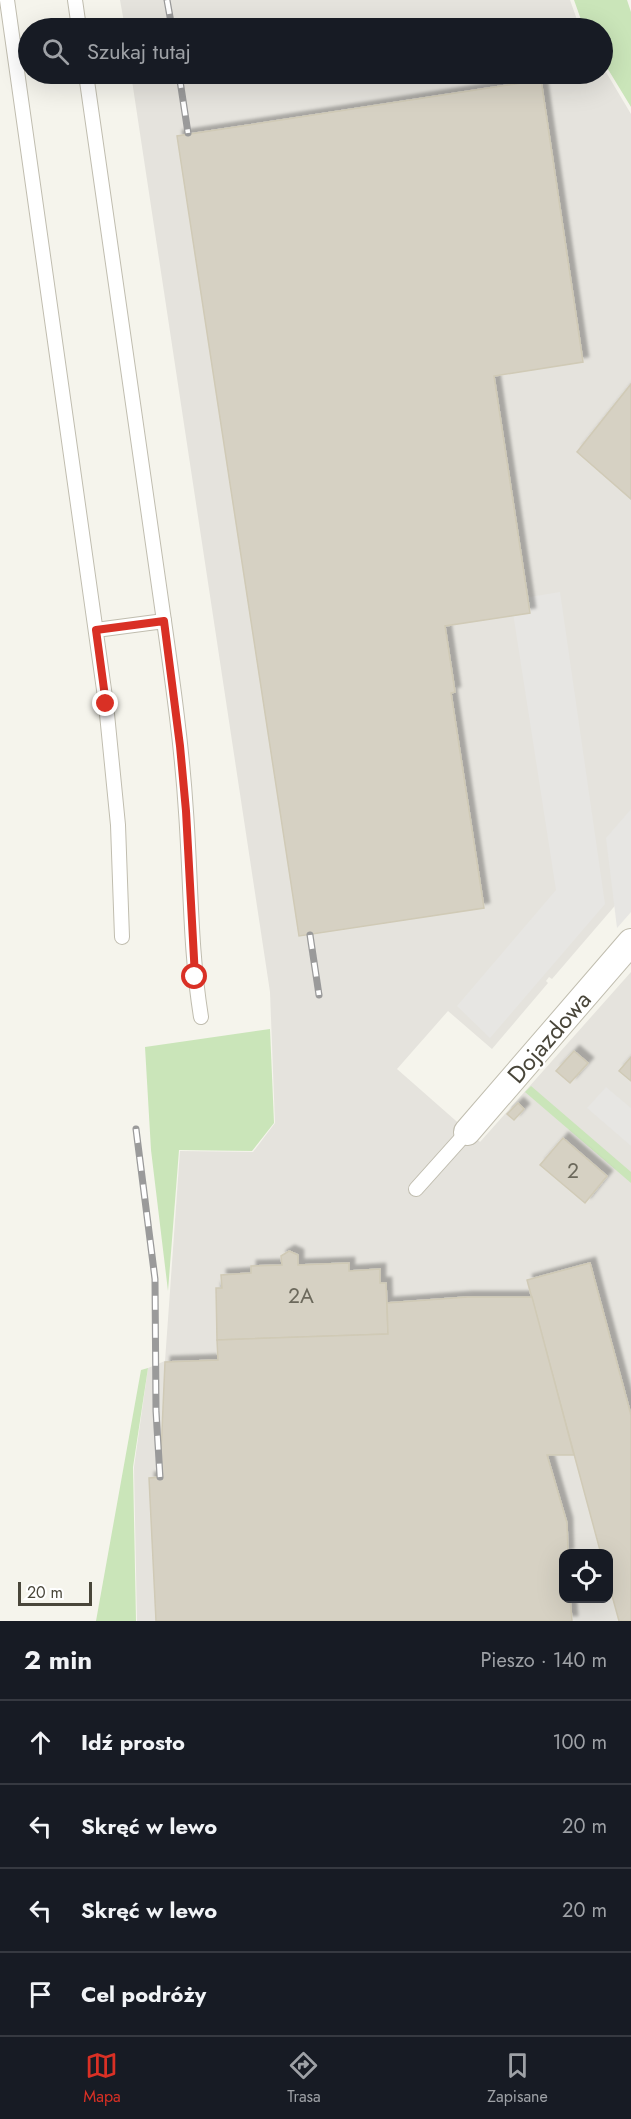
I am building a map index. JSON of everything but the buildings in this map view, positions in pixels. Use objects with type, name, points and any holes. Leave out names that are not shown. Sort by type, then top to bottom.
[{"type":"street","name":"Dojazdowa","points":[[467,1132],[631,942]]},
{"type":"lane","points":[[7,0],[18,78]]},
{"type":"lane","points":[[75,0],[78,18]]},
{"type":"lane","points":[[19,84],[114,772],[122,937]]},
{"type":"lane","points":[[87,84],[164,621],[181,757],[195,977],[201,1017]]},
{"type":"lane","points":[[96,630],[164,621]]},
{"type":"lane","points":[[416,1189],[467,1132]]},
{"type":"shaded area","points":[[120,0],[570,0],[576,18],[123,18]]},
{"type":"shaded area","points":[[133,84],[613,84],[631,114],[631,887],[552,979],[549,977],[546,981],[548,983],[492,1049],[448,1011],[397,1069],[480,1142],[631,972],[631,1621],[137,1621],[134,1467],[148,1368],[165,1361],[180,1151],[253,1152],[275,1123],[270,992]]},
{"type":"shaded area","points":[[560,592],[605,904],[490,1038],[457,1006],[556,890],[511,600]]},
{"type":"shaded area","points":[[631,809],[631,912],[617,928],[606,838]]},
{"type":"shaded area","points":[[606,1087],[631,1108],[631,1146],[587,1108]]},
{"type":"green space","points":[[574,0],[627,0],[631,12],[631,107],[613,77],[613,18],[580,18]]},
{"type":"green space","points":[[270,1029],[274,1123],[252,1151],[179,1150],[168,1291],[151,1150],[145,1047]]},
{"type":"green space","points":[[531,1086],[631,1172],[631,1183],[525,1092]]},
{"type":"green space","points":[[148,1368],[133,1467],[136,1621],[96,1621],[141,1370]]},
{"type":"railway","points":[[167,0],[170,18]]},
{"type":"railway","points":[[181,84],[188,133]]},
{"type":"railway","points":[[310,935],[319,995]]},
{"type":"railway","points":[[136,1129],[155,1279],[156,1411],[160,1477]]},
{"type":"route","points":[[106,704],[96,630],[164,621],[186,811],[195,977]]}]
